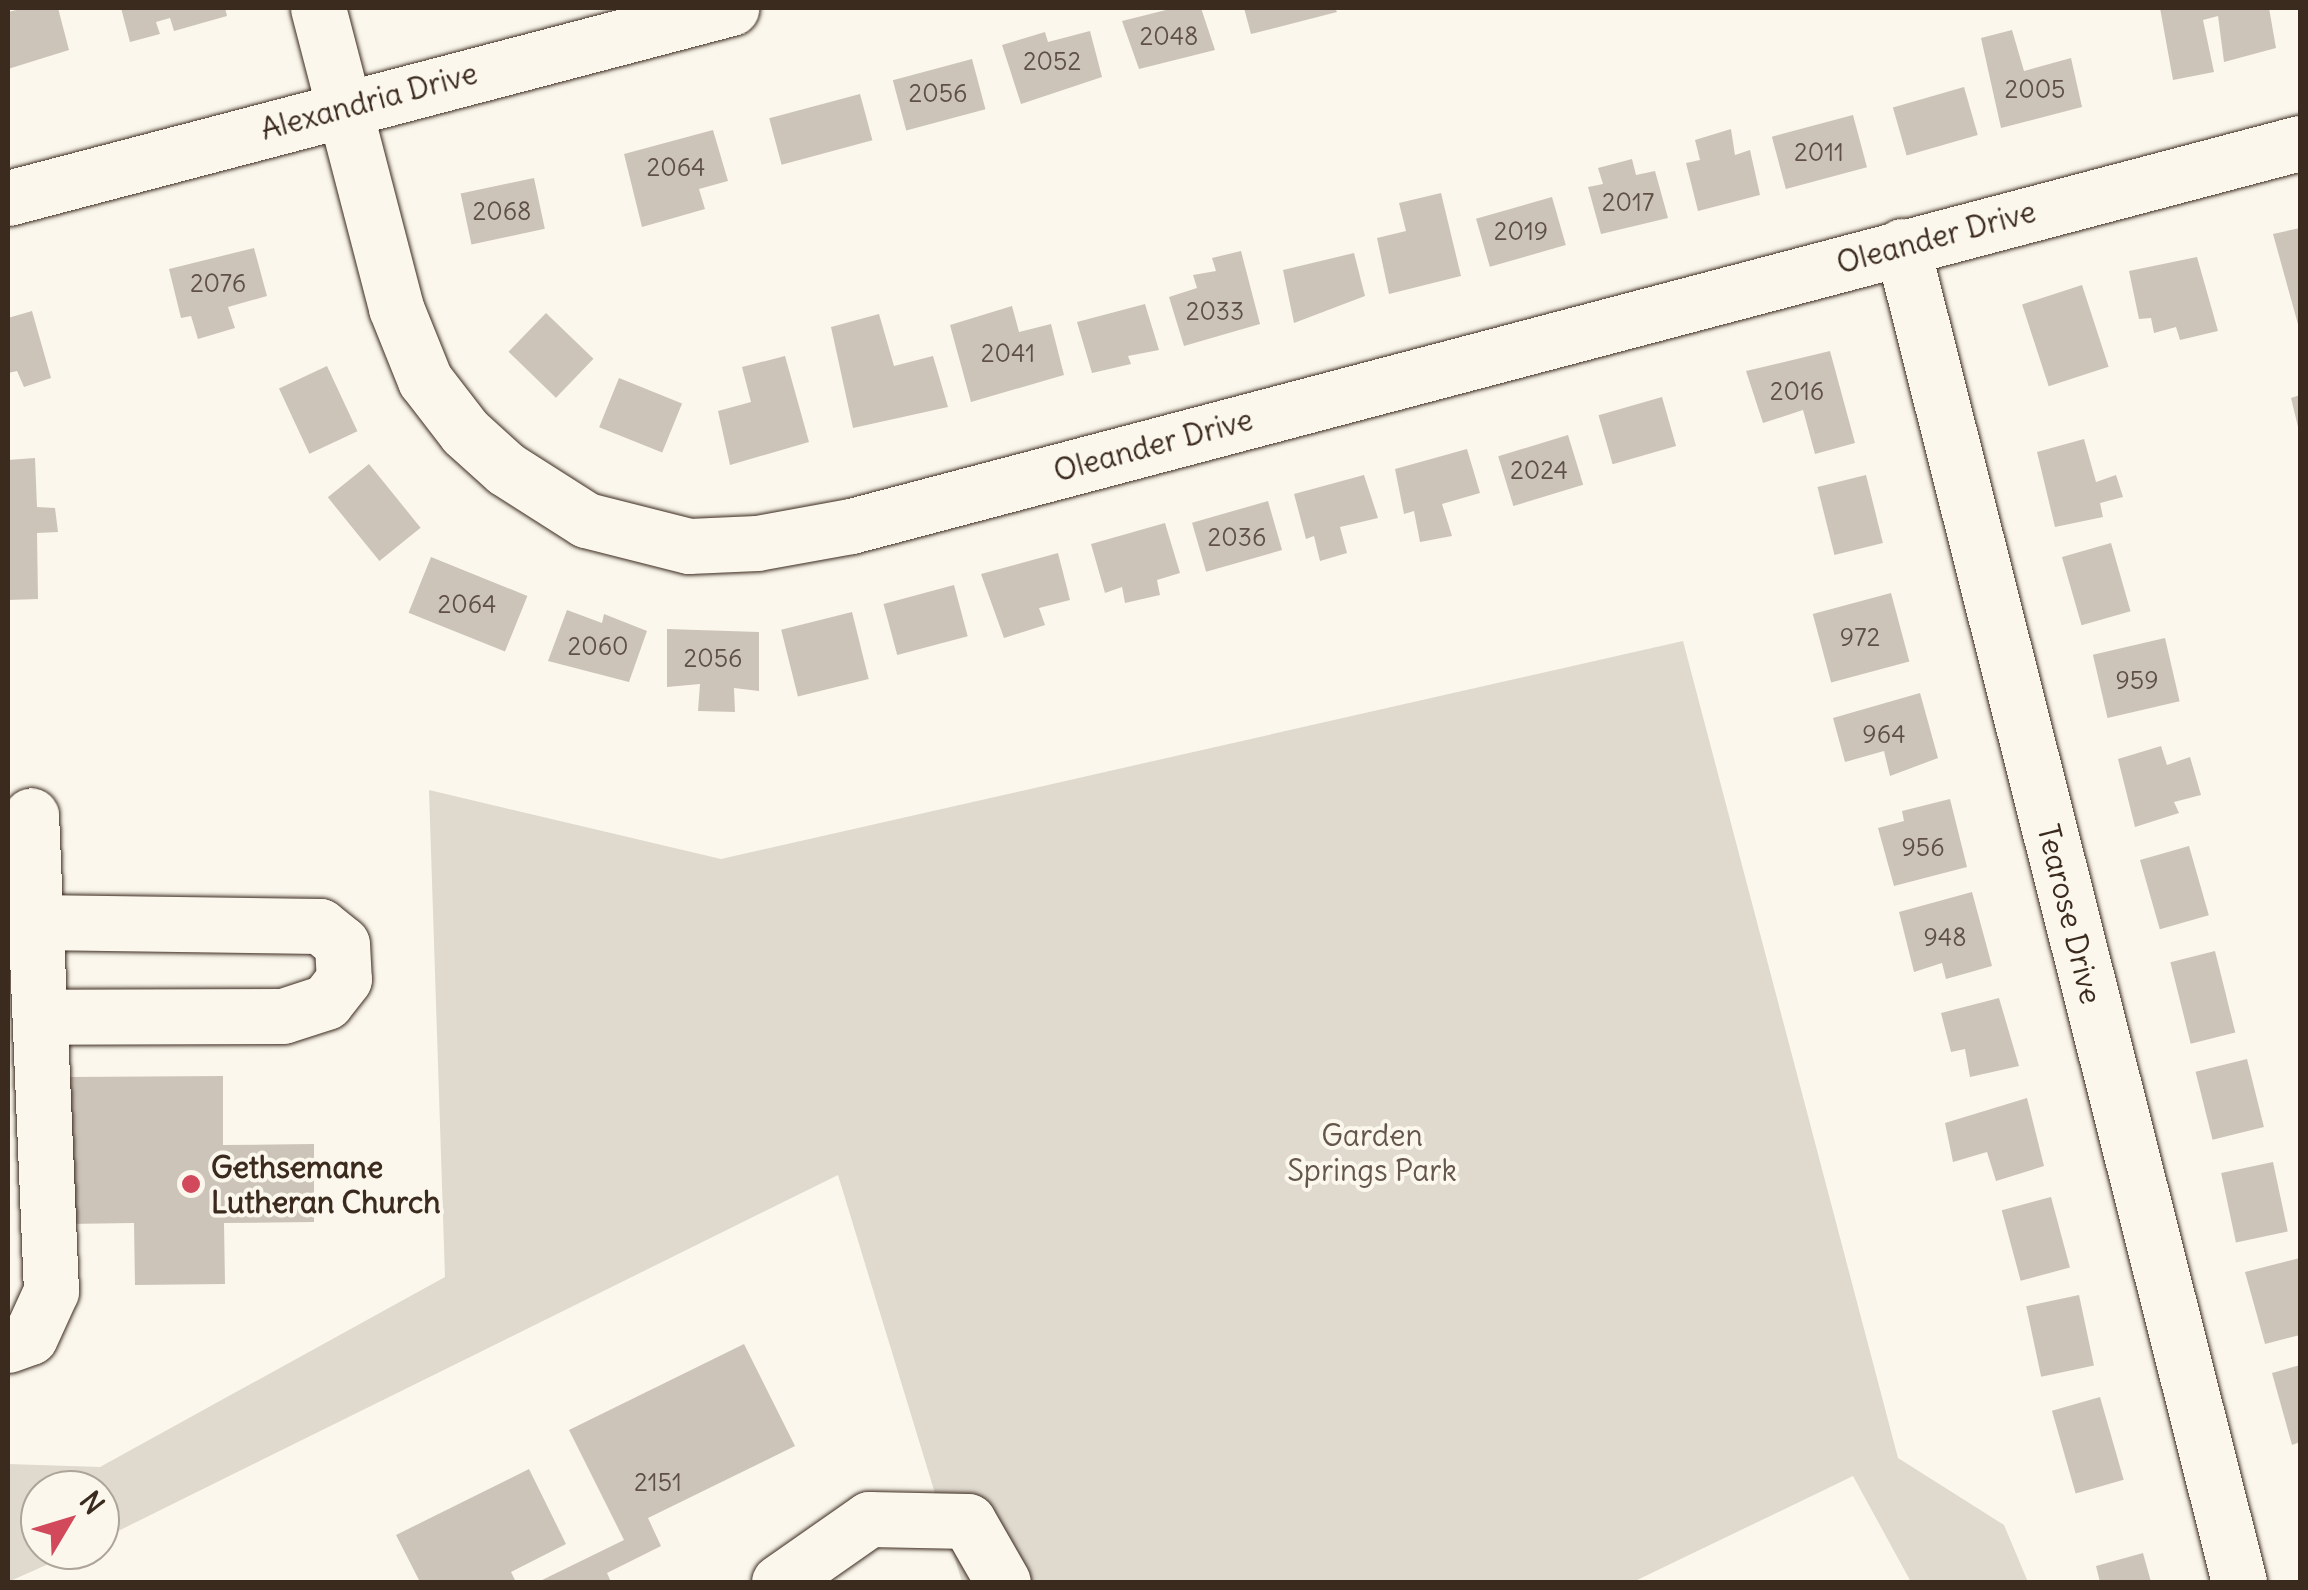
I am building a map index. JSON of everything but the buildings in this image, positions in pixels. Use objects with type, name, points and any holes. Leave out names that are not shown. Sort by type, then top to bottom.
[{"type":"street","name":"Oleander Drive","points":[[318,8],[396,308],[426,380],[465,432],[506,469],[586,520],[690,546],[757,543],[851,526],[2300,143]]},
{"type":"street","name":"Alexandria Drive","points":[[8,198],[731,8]]},
{"type":"street","name":"Tearose Drive","points":[[1902,246],[2238,1582]]},
{"type":"street","points":[[8,1345],[30,1336],[51,1290],[36,922],[21,868],[32,815]]},
{"type":"street","points":[[36,922],[320,926],[342,944],[344,979],[326,1002],[283,1016],[40,1018]]},
{"type":"street","points":[[779,1582],[869,1520],[968,1521],[1004,1582]]},
{"type":"green space","name":"Garden Springs Park","points":[[1683,641],[1898,1458],[2004,1525],[2028,1582],[1911,1582],[1853,1476],[1633,1582],[962,1582],[838,1175],[120,1530],[120,1470],[20,1470],[20,1570],[35,1570],[8,1582],[8,1464],[100,1467],[445,1277],[429,790],[721,859]]},
{"type":"place","name":"Gethsemane Lutheran Church","points":[[191,1184]]}]
